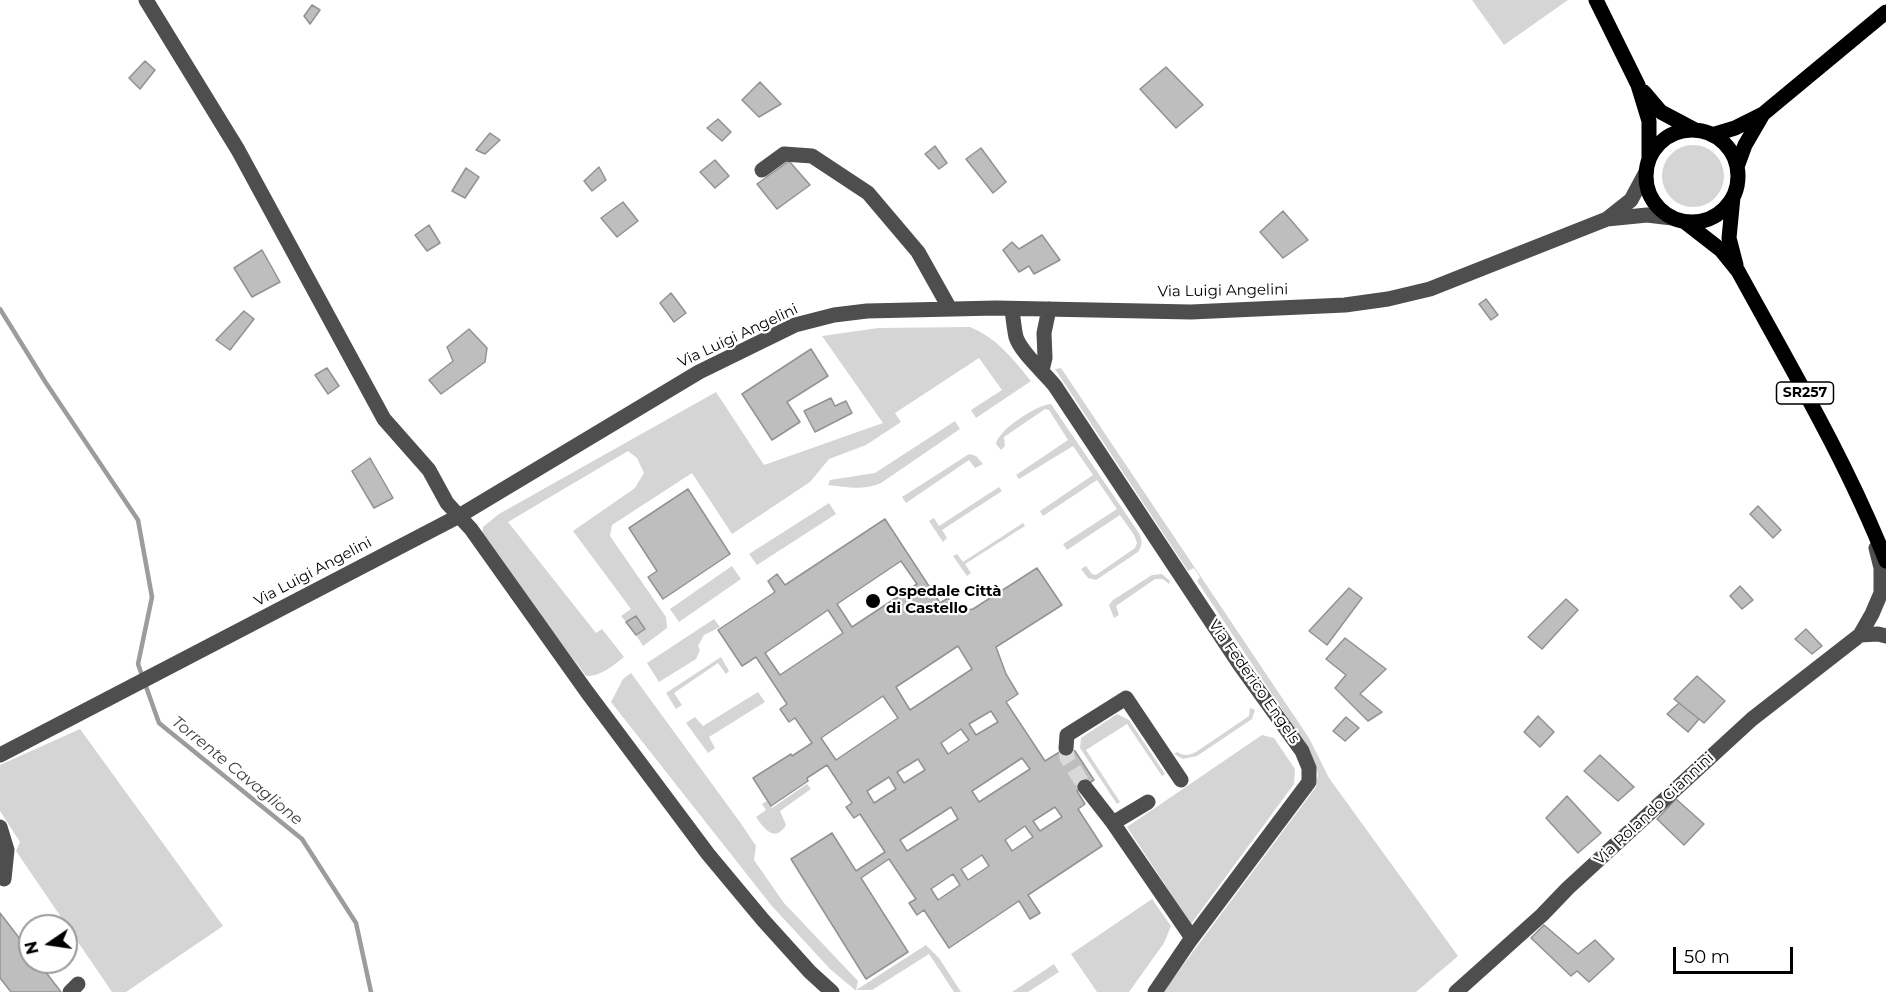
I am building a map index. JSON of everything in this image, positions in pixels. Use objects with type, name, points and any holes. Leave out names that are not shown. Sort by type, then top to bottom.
[{"type":"main road","name":"SR257","points":[[1596,0],[1638,85],[1649,121],[1647,186],[1652,199],[1660,210],[1721,250],[1738,271],[1820,421],[1868,518],[1886,561]]},
{"type":"main road","points":[[1712,135],[1735,128],[1763,114],[1886,12]]},
{"type":"main road","name":"SR257","points":[[1638,85],[1661,112],[1695,130],[1712,135]]},
{"type":"main road","points":[[1737,167],[1745,145],[1763,114]]},
{"type":"main road","points":[[1648,165],[1657,146],[1668,137],[1681,131],[1695,130]]},
{"type":"main road","points":[[1712,135],[1728,148],[1737,167]]},
{"type":"main road","name":"SR257","points":[[1737,167],[1738,183],[1733,197],[1730,238],[1738,271]]},
{"type":"main road","points":[[1678,220],[1699,222],[1713,217],[1725,209],[1733,197]]},
{"type":"street","points":[[146,0],[238,150],[384,419],[429,470],[447,503],[471,529],[587,692],[708,854],[763,920],[810,972],[832,992]]},
{"type":"street","points":[[762,170],[784,154],[812,156],[868,193],[918,252],[950,309]]},
{"type":"street","name":"Via Luigi Angelini","points":[[1607,219],[1631,200],[1648,165]]},
{"type":"street","name":"Via Luigi Angelini","points":[[0,755],[459,516],[699,372],[795,325],[834,315],[867,311],[1049,309],[1191,312],[1345,305],[1388,300],[1430,289],[1607,219],[1647,215],[1678,220]]},
{"type":"street","name":"Via Federico Engels","points":[[1012,309],[1017,339],[1025,354],[1055,386],[1240,665],[1302,751],[1309,768],[1309,782],[1192,938],[1156,992]]},
{"type":"street","points":[[1042,370],[1045,358],[1044,333],[1049,309]]},
{"type":"street","name":"Via Rolando Giannini","points":[[1456,992],[1752,719],[1860,635],[1878,602],[1882,582],[1878,555],[1868,518]]},
{"type":"street","points":[[1860,635],[1886,636]]},
{"type":"street","points":[[1066,748],[1067,735],[1126,698],[1181,780]]},
{"type":"street","points":[[1085,787],[1113,823],[1192,938]]},
{"type":"street","points":[[1113,823],[1148,802]]},
{"type":"street","points":[[0,827],[7,850],[4,879]]},
{"type":"shaded area","points":[[1472,0],[1568,0],[1504,45]]},
{"type":"shaded area","points":[[1687,145],[1699,145],[1715,154],[1722,164],[1724,176],[1722,188],[1715,198],[1699,207],[1687,207],[1676,202],[1667,193],[1662,182],[1662,170],[1667,159],[1676,150]]},
{"type":"shaded area","points":[[970,327],[996,343],[1031,381],[976,418],[971,410],[1002,390],[979,358],[895,413],[901,422],[866,445],[829,459],[810,482],[732,534],[692,473],[612,525],[610,536],[666,617],[667,628],[643,646],[636,635],[645,628],[636,616],[626,622],[621,616],[631,609],[573,531],[635,488],[644,473],[637,458],[628,451],[508,522],[596,633],[602,629],[624,657],[602,673],[586,676],[482,537],[483,527],[499,514],[716,392],[764,465],[883,423],[822,336],[878,328]]},
{"type":"shaded area","points":[[1061,368],[1309,738],[1329,778],[1458,956],[1416,992],[1163,992],[1316,787],[1318,774],[1311,753],[1197,581],[1200,577],[1194,568],[1188,571],[1055,369]]},
{"type":"shaded area","points":[[1051,404],[1141,538],[1138,552],[1096,580],[1088,578],[1081,569],[1086,566],[1092,574],[1096,575],[1135,548],[1137,543],[1120,515],[1067,550],[1063,544],[1117,509],[1097,480],[1043,516],[1040,511],[1093,475],[1073,446],[1019,479],[1016,475],[1068,440],[1049,410],[1045,409],[1004,437],[1005,446],[1001,450],[996,444],[998,438],[1010,425],[1036,409]]},
{"type":"shaded area","points":[[955,421],[960,429],[881,483],[861,488],[828,485],[830,480],[875,473]]},
{"type":"shaded area","points":[[969,454],[976,456],[983,464],[975,468],[969,460],[906,503],[902,497]]},
{"type":"shaded area","points":[[999,487],[1002,491],[942,530],[947,538],[943,542],[929,521],[934,518],[939,526]]},
{"type":"shaded area","points":[[829,503],[836,514],[757,565],[749,554]]},
{"type":"shaded area","points":[[1023,523],[1025,526],[965,564],[971,573],[967,576],[953,556],[957,554],[963,562]]},
{"type":"shaded area","points":[[732,566],[741,579],[679,622],[670,609]]},
{"type":"shaded area","points":[[1162,574],[1170,581],[1169,584],[1163,579],[1155,579],[1116,606],[1119,615],[1114,618],[1109,605],[1113,600],[1152,575]]},
{"type":"shaded area","points":[[714,619],[720,627],[704,635],[698,646],[700,650],[696,659],[659,682],[647,663]]},
{"type":"shaded area","points":[[721,657],[729,671],[726,674],[718,663],[674,693],[682,705],[676,709],[666,693]]},
{"type":"shaded area","points":[[631,673],[756,846],[754,860],[784,903],[858,981],[856,990],[830,969],[771,905],[611,702],[623,679]]},
{"type":"shaded area","points":[[758,692],[765,702],[709,737],[715,748],[708,753],[686,723],[695,717],[703,726]]},
{"type":"shaded area","points":[[1250,708],[1255,710],[1252,719],[1197,756],[1183,759],[1174,754],[1177,752],[1188,755],[1196,752],[1249,716]]},
{"type":"shaded area","points":[[1117,714],[1129,720],[1165,774],[1162,776],[1127,724],[1086,750],[1120,802],[1117,804],[1080,748],[1081,738]]},
{"type":"shaded area","points":[[80,729],[223,926],[126,992],[112,992],[78,942],[78,914],[59,914],[16,851],[20,842],[0,811],[0,765]]},
{"type":"shaded area","points":[[1262,735],[1274,738],[1295,769],[1294,784],[1191,924],[1127,827]]},
{"type":"shaded area","points":[[807,784],[811,789],[780,811],[786,825],[782,830],[774,834],[766,830],[756,817],[766,810],[762,804],[767,801],[772,808]]},
{"type":"shaded area","points":[[1152,899],[1171,926],[1164,943],[1129,992],[1097,992],[1071,954]]},
{"type":"shaded area","points":[[926,945],[939,958],[961,992],[954,992],[929,954],[872,990],[856,990]]},
{"type":"shaded area","points":[[1054,964],[1059,972],[1028,992],[1012,992]]},
{"type":"building","points":[[312,5],[320,10],[310,24],[304,16]]},
{"type":"building","points":[[145,61],[155,70],[140,89],[129,78]]},
{"type":"building","points":[[1166,67],[1203,105],[1176,128],[1140,89]]},
{"type":"building","points":[[760,82],[781,104],[759,117],[742,100]]},
{"type":"building","points":[[718,119],[731,132],[722,141],[707,128]]},
{"type":"building","points":[[490,133],[500,140],[485,154],[476,150]]},
{"type":"building","points":[[935,146],[947,163],[939,169],[925,154]]},
{"type":"building","points":[[981,148],[1006,182],[993,193],[966,159]]},
{"type":"building","points":[[715,160],[729,176],[715,188],[700,172]]},
{"type":"building","points":[[789,161],[810,185],[777,209],[757,184]]},
{"type":"building","points":[[599,167],[606,180],[592,191],[584,181]]},
{"type":"building","points":[[466,168],[479,177],[465,198],[452,191]]},
{"type":"building","points":[[623,202],[638,221],[617,237],[601,218]]},
{"type":"building","points":[[1283,211],[1308,240],[1283,258],[1260,232]]},
{"type":"building","points":[[429,225],[440,243],[427,251],[415,235]]},
{"type":"building","points":[[1042,235],[1060,260],[1034,274],[1029,266],[1019,272],[1003,250],[1012,242],[1019,249]]},
{"type":"building","points":[[262,250],[280,282],[252,297],[234,268]]},
{"type":"building","points":[[671,293],[686,313],[674,322],[660,303]]},
{"type":"building","points":[[1486,299],[1498,315],[1491,320],[1479,304]]},
{"type":"building","points":[[244,311],[254,319],[230,350],[216,340]]},
{"type":"building","points":[[469,329],[487,348],[485,362],[441,394],[429,380],[453,361],[447,347]]},
{"type":"building","points":[[811,349],[828,376],[787,402],[800,422],[772,440],[742,394]]},
{"type":"building","points":[[327,368],[339,386],[328,394],[315,375]]},
{"type":"building","points":[[831,398],[835,406],[846,401],[852,413],[815,432],[804,411]]},
{"type":"building","points":[[370,458],[393,498],[374,508],[352,471]]},
{"type":"building","points":[[688,489],[730,554],[663,599],[648,577],[657,571],[629,528]]},
{"type":"building","points":[[1758,506],[1781,530],[1773,538],[1750,514]]},
{"type":"building","points":[[885,519],[940,603],[948,598],[957,612],[973,609],[1037,568],[1062,605],[996,647],[1006,674],[1018,694],[1006,702],[1045,761],[1066,748],[1075,751],[1094,780],[1077,791],[1085,804],[1078,809],[1102,846],[1028,895],[1040,913],[1030,919],[1019,901],[949,948],[924,910],[917,915],[909,903],[916,899],[889,859],[861,878],[908,952],[866,979],[791,859],[832,833],[856,871],[885,852],[860,814],[854,818],[846,807],[852,803],[827,765],[771,806],[753,778],[812,743],[795,718],[789,722],[780,709],[787,704],[756,657],[742,666],[718,630],[775,592],[768,581],[777,574],[785,585]],"holes":[[[901,561],[917,584],[852,627],[837,604]],[[828,610],[843,633],[780,675],[765,653]],[[958,646],[972,669],[910,710],[896,687]],[[883,696],[898,718],[836,760],[821,738]],[[991,711],[998,722],[976,735],[969,724]],[[961,729],[969,740],[948,754],[941,743]],[[1022,758],[1030,769],[979,802],[972,791]],[[918,759],[925,770],[904,783],[897,772]],[[889,777],[896,789],[874,803],[867,791]],[[951,807],[958,819],[907,851],[900,840]],[[1055,807],[1062,817],[1040,831],[1033,821]],[[1025,826],[1033,837],[1012,851],[1005,840]],[[982,855],[989,866],[968,880],[961,869]],[[953,874],[960,885],[938,900],[931,889]]]},
{"type":"building","points":[[1740,586],[1753,600],[1742,609],[1730,596]]},
{"type":"building","points":[[1349,588],[1362,598],[1327,645],[1309,631]]},
{"type":"building","points":[[1566,599],[1578,610],[1542,649],[1528,637]]},
{"type":"building","points":[[636,616],[645,629],[636,635],[626,622]]},
{"type":"building","points":[[1806,629],[1822,646],[1812,654],[1795,639]]},
{"type":"building","points":[[1345,638],[1386,669],[1360,694],[1382,712],[1368,721],[1335,688],[1346,675],[1326,659]]},
{"type":"building","points":[[1697,676],[1725,701],[1704,723],[1674,699]]},
{"type":"building","points":[[1679,703],[1699,719],[1688,732],[1667,714]]},
{"type":"building","points":[[1538,716],[1554,732],[1540,747],[1524,732]]},
{"type":"building","points":[[1346,717],[1359,728],[1345,741],[1333,731]]},
{"type":"building","points":[[1600,755],[1634,787],[1618,801],[1584,771]]},
{"type":"building","points":[[1567,796],[1601,833],[1578,853],[1546,818]]},
{"type":"building","points":[[1676,799],[1704,824],[1684,845],[1657,819]]},
{"type":"building","points":[[0,913],[18,936],[18,974],[47,974],[61,992],[11,992],[0,978]]},
{"type":"building","points":[[1544,925],[1578,954],[1595,940],[1614,959],[1589,982],[1577,971],[1571,976],[1531,938]]},
{"type":"waterway","name":"Torrente Cavaglione","points":[[0,309],[46,383],[138,520],[152,597],[138,664],[159,723],[302,839],[356,923],[371,992]]},
{"type":"tunnel","points":[[1066,748],[1067,758],[1085,787]]},
{"type":"place","name":"Ospedale Città di Castello","points":[[873,601]]}]
